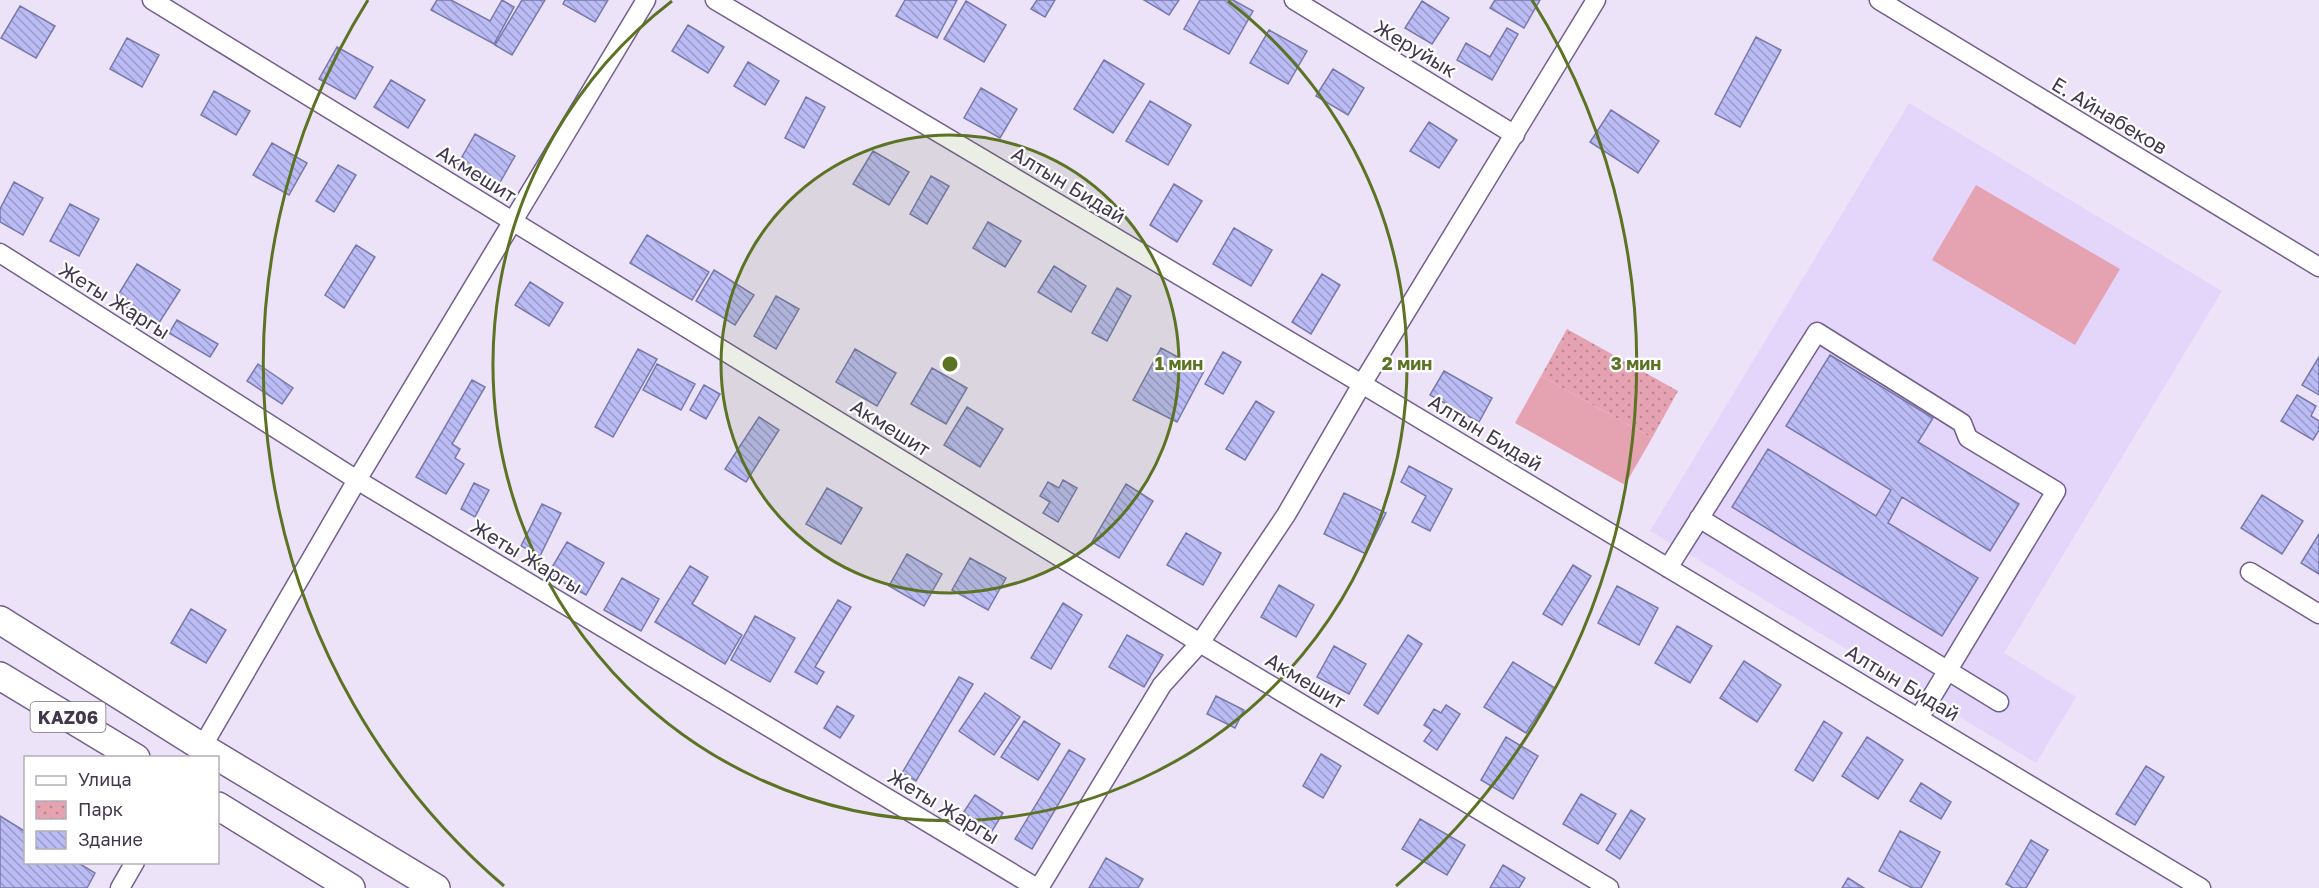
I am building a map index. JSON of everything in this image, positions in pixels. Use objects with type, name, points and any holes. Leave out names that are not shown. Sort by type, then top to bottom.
[{"type":"highway","name":"KАZ06","points":[[0,620],[199,752]]},
{"type":"highway","name":"KАZ06","points":[[0,676],[133,756]]},
{"type":"highway","name":"KАZ06","points":[[219,763],[436,888]]},
{"type":"highway","points":[[219,807],[351,888]]},
{"type":"street","name":"Акмешит","points":[[152,0],[1200,643],[1610,888]]},
{"type":"street","points":[[199,752],[357,480],[646,0]]},
{"type":"street","name":"Алтын Бидай","points":[[715,0],[1362,384],[2201,888]]},
{"type":"street","name":"Жеруйык","points":[[1294,0],[1515,135]]},
{"type":"street","points":[[1038,888],[1162,685],[1200,643],[1286,515],[1362,384],[1596,0]]},
{"type":"street","name":"Е. Айнабеков","points":[[1879,0],[2319,267]]},
{"type":"street","name":"Жеты Жаргы","points":[[0,253],[357,480],[1038,888]]},
{"type":"street","points":[[1668,568],[1817,332],[1962,423],[1968,438],[2056,491],[1919,718]]},
{"type":"street","points":[[1699,518],[1999,702]]},
{"type":"street","points":[[2250,572],[2319,614]]},
{"type":"street","points":[[120,888],[134,864]]},
{"type":"shaded area","points":[[1909,103],[2222,291],[2004,653],[2076,697],[2036,763],[1650,531]]},
{"type":"green space","points":[[1976,185],[2120,269],[2075,345],[1932,260]]},
{"type":"green space","points":[[1567,329],[1678,391],[1652,438],[1541,376]]},
{"type":"green space","points":[[1541,376],[1652,438],[1625,485],[1515,423]]},
{"type":"building","points":[[437,0],[451,0],[490,21],[502,0],[514,7],[494,44],[431,10]]},
{"type":"building","points":[[522,0],[545,0],[512,55],[495,45]]},
{"type":"building","points":[[565,0],[608,0],[595,22],[563,4]]},
{"type":"building","points":[[905,0],[957,0],[937,38],[896,16]]},
{"type":"building","points":[[1037,0],[1055,0],[1045,17],[1031,9]]},
{"type":"building","points":[[1144,0],[1179,0],[1169,15]]},
{"type":"building","points":[[1200,0],[1233,0],[1253,11],[1229,54],[1184,29]]},
{"type":"building","points":[[1495,0],[1540,0],[1524,28],[1490,8]]},
{"type":"building","points":[[966,1],[1006,25],[984,62],[944,39]]},
{"type":"building","points":[[1422,1],[1449,18],[1432,44],[1405,28]]},
{"type":"building","points":[[20,6],[55,26],[36,58],[1,38]]},
{"type":"building","points":[[688,25],[724,47],[708,73],[672,51]]},
{"type":"building","points":[[1507,28],[1518,34],[1492,80],[1457,60],[1466,43],[1490,57]]},
{"type":"building","points":[[1269,30],[1307,51],[1288,84],[1250,63]]},
{"type":"building","points":[[1756,37],[1781,50],[1740,127],[1715,114]]},
{"type":"building","points":[[127,38],[159,55],[142,87],[110,69]]},
{"type":"building","points":[[337,47],[373,67],[355,99],[319,79]]},
{"type":"building","points":[[1104,60],[1144,84],[1113,133],[1074,109]]},
{"type":"building","points":[[748,62],[779,81],[765,105],[734,86]]},
{"type":"building","points":[[1333,69],[1364,88],[1348,115],[1316,96]]},
{"type":"building","points":[[391,80],[425,100],[408,128],[374,107]]},
{"type":"building","points":[[981,88],[1017,109],[1000,138],[964,118]]},
{"type":"building","points":[[214,91],[250,111],[236,135],[201,115]]},
{"type":"building","points":[[806,97],[825,107],[804,148],[785,138]]},
{"type":"building","points":[[1150,101],[1191,125],[1168,165],[1126,141]]},
{"type":"building","points":[[1611,110],[1659,141],[1638,173],[1590,142]]},
{"type":"building","points":[[1429,122],[1457,140],[1439,168],[1410,151]]},
{"type":"building","points":[[475,134],[515,156],[498,186],[458,164]]},
{"type":"building","points":[[272,143],[307,163],[289,195],[253,175]]},
{"type":"building","points":[[873,151],[909,172],[889,205],[853,184]]},
{"type":"building","points":[[338,165],[356,175],[334,212],[316,201]]},
{"type":"building","points":[[931,176],[949,186],[927,224],[910,214]]},
{"type":"building","points":[[14,182],[43,198],[23,235],[0,222],[0,209]]},
{"type":"building","points":[[1174,184],[1202,201],[1177,242],[1150,225]]},
{"type":"building","points":[[70,204],[99,219],[79,256],[50,241]]},
{"type":"building","points":[[988,222],[1021,241],[1005,267],[973,248]]},
{"type":"building","points":[[1234,228],[1272,250],[1251,286],[1213,264]]},
{"type":"building","points":[[647,235],[709,272],[692,300],[630,263]]},
{"type":"building","points":[[356,245],[375,257],[344,308],[325,295]]},
{"type":"building","points":[[137,264],[180,290],[157,326],[115,300]]},
{"type":"building","points":[[1054,266],[1086,286],[1071,312],[1038,292]]},
{"type":"building","points":[[714,270],[754,295],[735,325],[696,301]]},
{"type":"building","points":[[1322,274],[1340,285],[1311,334],[1292,322]]},
{"type":"building","points":[[530,282],[563,303],[549,326],[515,305]]},
{"type":"building","points":[[1117,288],[1131,296],[1107,341],[1092,333]]},
{"type":"building","points":[[776,296],[799,309],[776,349],[754,336]]},
{"type":"building","points":[[177,320],[218,344],[210,357],[169,333]]},
{"type":"building","points":[[1161,348],[1204,371],[1177,422],[1133,400]]},
{"type":"building","points":[[638,349],[657,359],[613,437],[595,427]]},
{"type":"building","points":[[855,349],[896,373],[877,406],[836,382]]},
{"type":"building","points":[[1223,352],[1241,362],[1223,394],[1205,384]]},
{"type":"building","points":[[1830,355],[1933,418],[1918,442],[2019,504],[1990,551],[1902,497],[1888,523],[1978,578],[1942,636],[1732,507],[1768,449],[1876,516],[1891,490],[1786,426]]},
{"type":"building","points":[[2319,357],[2319,395],[2302,385]]},
{"type":"building","points":[[258,364],[293,388],[282,404],[247,381]]},
{"type":"building","points":[[657,364],[695,384],[681,410],[643,390]]},
{"type":"building","points":[[932,368],[967,388],[946,424],[911,404]]},
{"type":"building","points":[[1444,371],[1492,398],[1479,422],[1430,395]]},
{"type":"building","points":[[472,380],[485,387],[452,444],[460,449],[455,458],[464,464],[446,494],[416,477]]},
{"type":"building","points":[[704,385],[720,394],[706,419],[690,410]]},
{"type":"building","points":[[2297,395],[2316,406],[2311,416],[2319,421],[2319,430],[2313,440],[2281,421]]},
{"type":"building","points":[[1256,401],[1274,412],[1245,460],[1226,449]]},
{"type":"building","points":[[967,407],[1003,429],[980,467],[944,445]]},
{"type":"building","points":[[759,417],[779,430],[746,482],[725,469]]},
{"type":"building","points":[[1409,466],[1452,489],[1430,531],[1412,522],[1426,496],[1401,482]]},
{"type":"building","points":[[1063,480],[1077,488],[1058,522],[1043,513],[1050,502],[1040,496],[1048,482],[1059,488]]},
{"type":"building","points":[[474,483],[489,490],[475,517],[461,509]]},
{"type":"building","points":[[1126,484],[1153,501],[1119,558],[1092,542]]},
{"type":"building","points":[[827,488],[862,508],[841,544],[806,524]]},
{"type":"building","points":[[1344,493],[1386,513],[1366,554],[1324,534]]},
{"type":"building","points":[[2262,495],[2303,521],[2282,554],[2241,528]]},
{"type":"building","points":[[542,504],[561,513],[540,556],[521,546]]},
{"type":"building","points":[[1186,533],[1221,553],[1203,585],[1167,565]]},
{"type":"building","points":[[2319,534],[2319,574],[2301,563]]},
{"type":"building","points":[[567,542],[604,563],[586,595],[548,574]]},
{"type":"building","points":[[907,554],[942,574],[924,606],[889,586]]},
{"type":"building","points":[[970,558],[1006,578],[988,610],[952,590]]},
{"type":"building","points":[[1573,565],[1591,576],[1562,625],[1543,614]]},
{"type":"building","points":[[690,566],[708,577],[692,604],[742,635],[725,664],[655,622]]},
{"type":"building","points":[[622,578],[659,599],[641,631],[604,610]]},
{"type":"building","points":[[1279,585],[1314,605],[1296,637],[1261,617]]},
{"type":"building","points":[[1617,586],[1658,608],[1639,645],[1598,623]]},
{"type":"building","points":[[838,600],[851,607],[815,667],[824,672],[817,684],[795,672]]},
{"type":"building","points":[[1063,603],[1082,615],[1051,669],[1031,658]]},
{"type":"building","points":[[191,609],[226,630],[206,663],[171,643]]},
{"type":"building","points":[[755,616],[795,638],[770,682],[731,660]]},
{"type":"building","points":[[1677,626],[1712,646],[1690,683],[1655,663]]},
{"type":"building","points":[[1127,635],[1163,655],[1144,687],[1109,667]]},
{"type":"building","points":[[1408,635],[1422,644],[1378,714],[1364,705]]},
{"type":"building","points":[[1334,646],[1366,664],[1349,694],[1317,677]]},
{"type":"building","points":[[1744,661],[1781,685],[1757,722],[1720,698]]},
{"type":"building","points":[[1513,662],[1555,688],[1526,733],[1484,707]]},
{"type":"building","points":[[959,677],[973,684],[916,781],[902,773]]},
{"type":"building","points":[[985,693],[1020,717],[994,755],[959,731]]},
{"type":"building","points":[[1216,696],[1244,710],[1235,728],[1207,714]]},
{"type":"building","points":[[1446,705],[1460,714],[1437,750],[1424,741],[1432,730],[1424,725],[1434,709],[1441,713]]},
{"type":"building","points":[[837,706],[854,716],[840,738],[824,728]]},
{"type":"building","points":[[1024,721],[1060,744],[1038,780],[1001,757]]},
{"type":"building","points":[[1824,721],[1842,733],[1813,781],[1795,770]]},
{"type":"building","points":[[1506,737],[1538,756],[1513,799],[1481,780]]},
{"type":"building","points":[[1867,737],[1903,760],[1878,799],[1842,776]]},
{"type":"building","points":[[1069,750],[1085,759],[1032,849],[1015,839]]},
{"type":"building","points":[[1321,754],[1341,766],[1323,798],[1303,786]]},
{"type":"building","points":[[2146,766],[2164,777],[2135,825],[2116,814]]},
{"type":"building","points":[[1921,783],[1951,802],[1941,819],[1910,801]]},
{"type":"building","points":[[1581,794],[1616,814],[1598,844],[1563,824]]},
{"type":"building","points":[[975,795],[1003,813],[992,831],[963,813]]},
{"type":"building","points":[[1631,810],[1645,819],[1620,859],[1606,850]]},
{"type":"building","points":[[0,816],[24,831],[24,864],[80,864],[95,873],[87,888],[0,888]]},
{"type":"building","points":[[1420,819],[1465,845],[1447,875],[1402,849]]},
{"type":"building","points":[[1900,831],[1940,852],[1921,888],[1912,888],[1879,871]]},
{"type":"building","points":[[2031,840],[2048,850],[2026,888],[2013,888],[2006,884]]},
{"type":"building","points":[[1106,858],[1143,879],[1138,888],[1089,888]]},
{"type":"building","points":[[1503,865],[1525,878],[1519,888],[1490,888]]},
{"type":"building","points":[[1848,878],[1864,888],[1842,888]]}]
